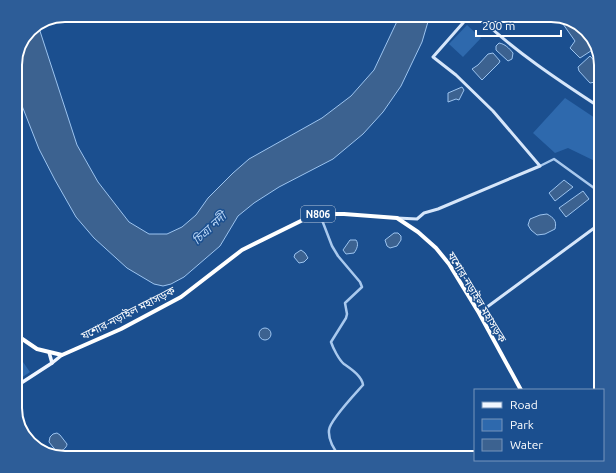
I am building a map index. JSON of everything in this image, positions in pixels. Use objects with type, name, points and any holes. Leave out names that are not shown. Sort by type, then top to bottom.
[{"type":"highway","name":"যশোর-নড়াইল মহাসড়ক","points":[[62,355],[121,329],[180,297],[242,250],[315,214],[322,213],[396,218],[418,232],[436,248],[448,264],[479,313],[520,389]]},
{"type":"highway","points":[[22,339],[37,349],[62,355]]},
{"type":"main road","points":[[49,352],[52,363]]},
{"type":"main road","points":[[22,382],[62,355]]},
{"type":"street","points":[[464,22],[433,57],[456,76],[493,111],[540,166]]},
{"type":"street","points":[[484,22],[492,30],[594,103]]},
{"type":"street","points":[[396,218],[416,219],[424,212],[438,209],[554,159],[594,188]]},
{"type":"street","points":[[322,213],[322,220],[332,246],[338,256],[352,271],[362,285],[361,288],[345,303],[347,314],[346,318],[331,342],[343,363],[352,369],[362,381],[363,385],[336,416],[329,429],[335,451]]},
{"type":"street","points":[[479,313],[594,228]]},
{"type":"green space","points":[[467,25],[481,38],[463,57],[449,44]]},
{"type":"green space","points":[[565,98],[594,117],[594,161],[568,148],[555,153],[533,133]]},
{"type":"green space","points":[[22,361],[30,372],[22,377]]},
{"type":"water","name":"চিত্রা নদী","points":[[397,22],[428,22],[422,42],[401,86],[383,112],[363,134],[333,159],[279,187],[254,203],[238,216],[220,246],[184,277],[171,284],[163,286],[154,284],[127,268],[94,238],[76,217],[39,149],[22,106],[23,54],[29,41],[40,30],[77,145],[98,182],[129,222],[149,234],[167,234],[182,227],[196,215],[208,198],[249,159],[322,118],[351,96],[374,70]]},
{"type":"water","points":[[563,24],[577,31],[585,39],[592,50],[580,58],[570,48],[575,41]]},
{"type":"water","points":[[499,43],[507,46],[513,53],[512,59],[508,61],[496,50],[496,46]]},
{"type":"water","points":[[493,53],[500,61],[482,80],[472,69],[488,54]]},
{"type":"water","points":[[590,56],[593,60],[594,82],[590,83],[579,71],[578,67]]},
{"type":"water","points":[[462,87],[464,90],[459,100],[456,99],[448,102],[448,93]]},
{"type":"water","points":[[564,180],[573,187],[555,201],[549,193]]},
{"type":"water","points":[[583,191],[589,199],[566,217],[559,208]]},
{"type":"water","points":[[547,214],[554,220],[556,224],[555,229],[545,234],[537,235],[528,225],[530,219]]},
{"type":"water","points":[[394,233],[398,233],[401,236],[401,240],[397,246],[390,248],[387,246],[385,240]]},
{"type":"water","points":[[350,240],[356,240],[356,250],[354,253],[346,254],[343,250]]},
{"type":"water","points":[[301,250],[308,258],[304,262],[299,263],[294,257],[295,254]]},
{"type":"water","points":[[263,328],[267,328],[271,334],[267,340],[263,340],[259,336],[259,332]]},
{"type":"water","points":[[57,433],[60,435],[67,444],[64,450],[55,450],[49,442],[50,437]]}]
